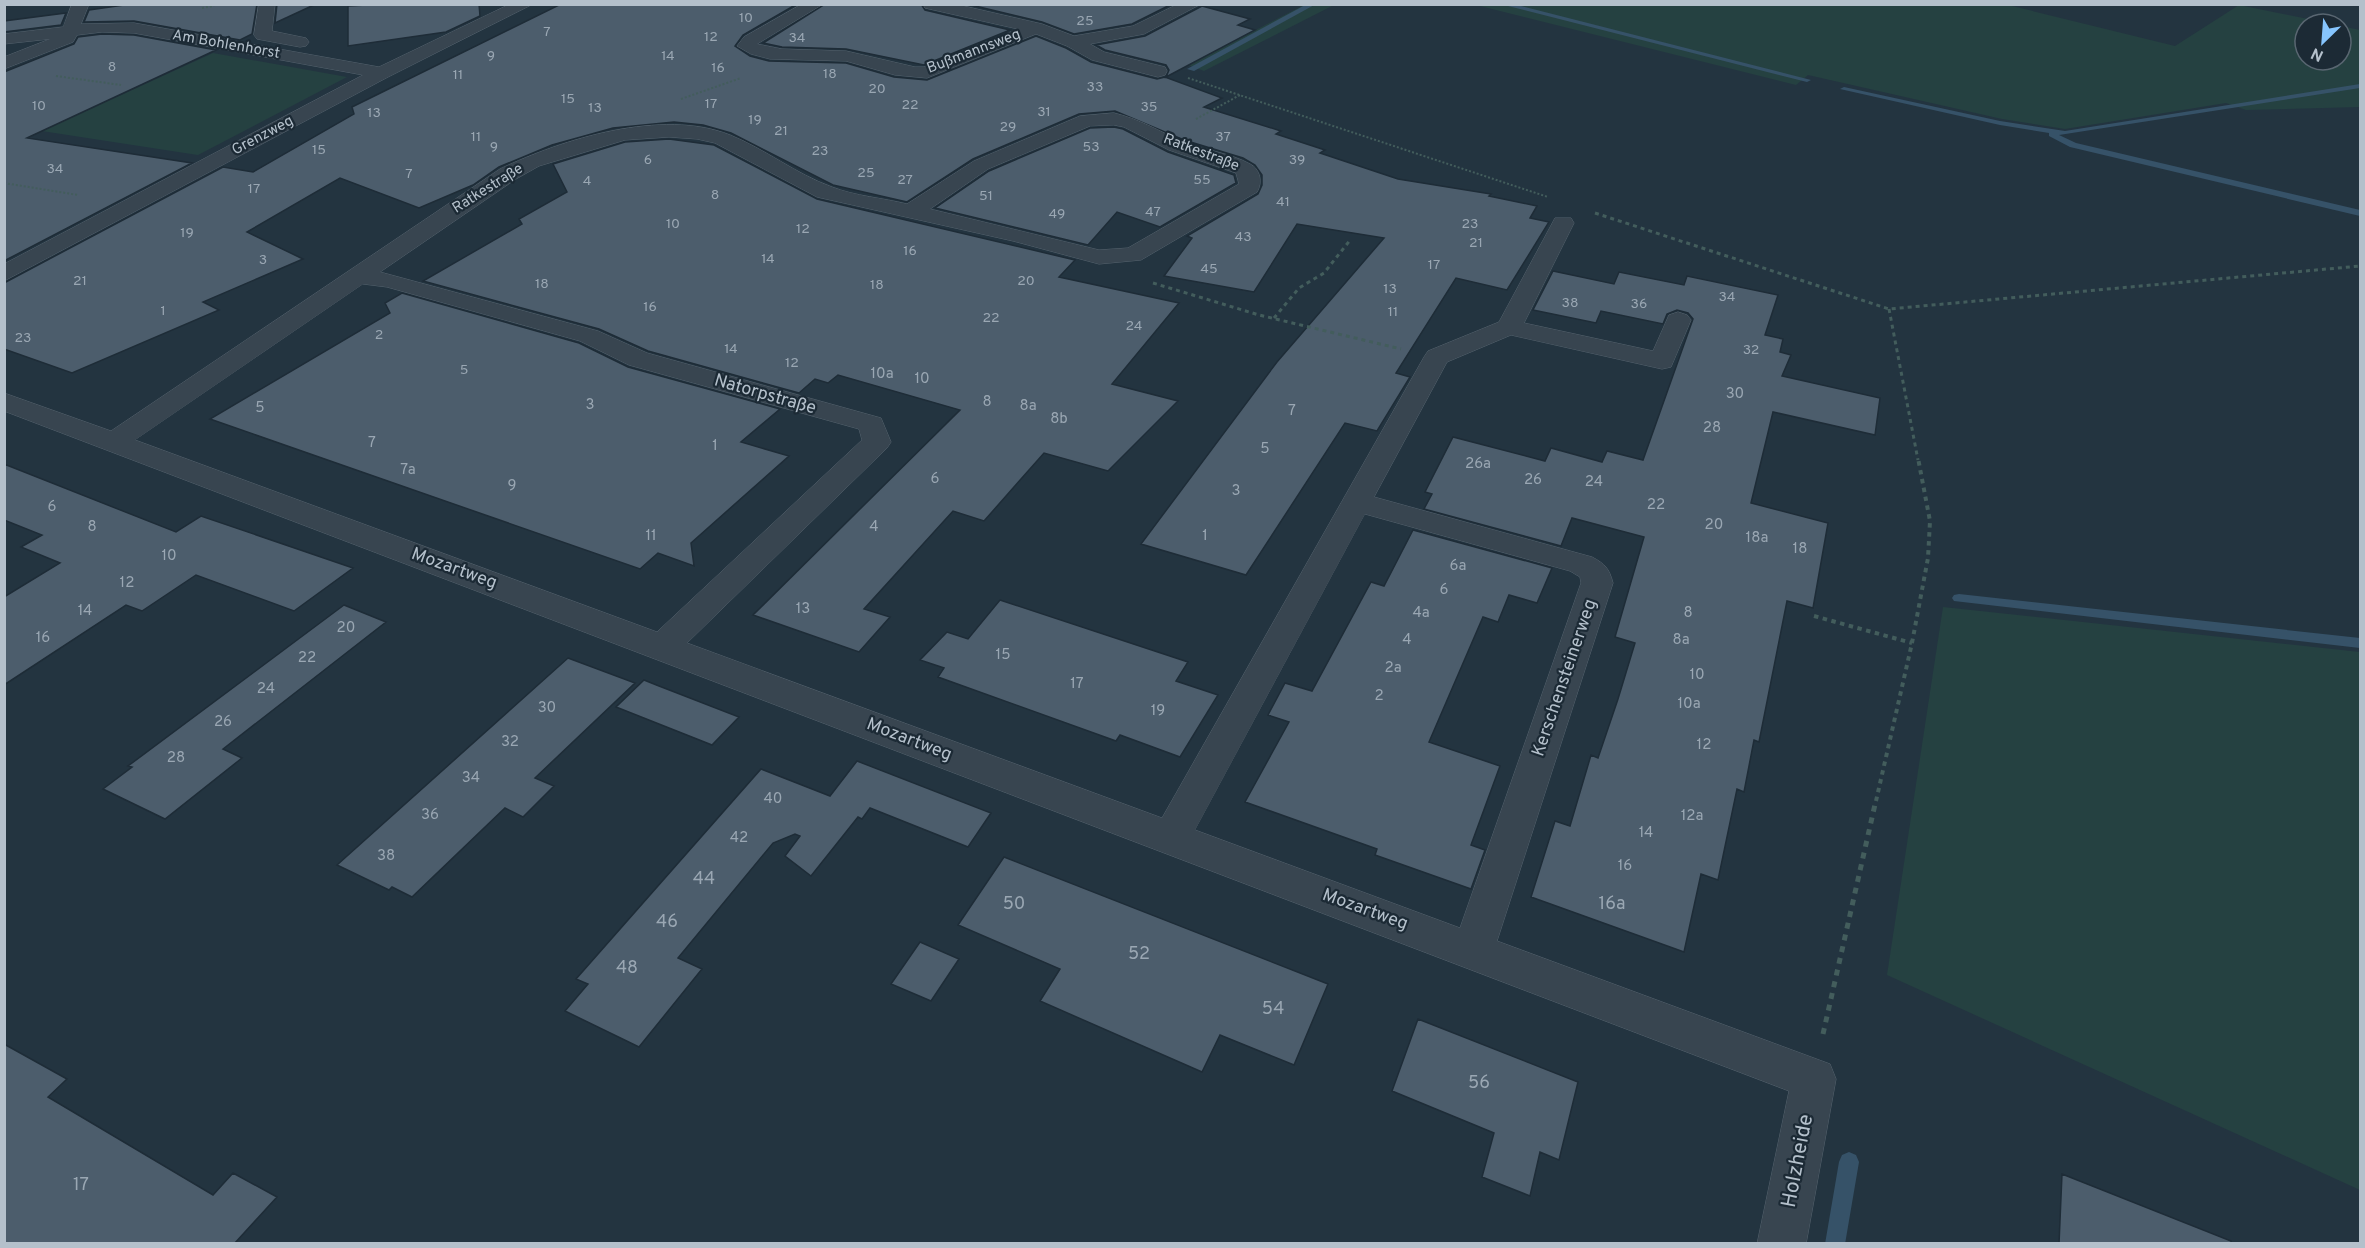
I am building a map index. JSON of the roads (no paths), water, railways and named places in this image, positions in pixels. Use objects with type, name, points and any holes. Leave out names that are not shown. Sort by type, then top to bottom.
[{"type":"street","points":[[71,31],[81,4]]},
{"type":"street","points":[[267,4],[263,35],[405,61]]},
{"type":"street","name":"Grenzweg","points":[[4,274],[381,73],[525,4]]},
{"type":"street","name":"Bußmannsweg","points":[[815,4],[750,41],[746,46],[757,52],[772,54],[848,56],[899,73],[913,74],[927,72],[1036,28]]},
{"type":"street","name":"Bußmannsweg","points":[[931,4],[981,8],[1073,42],[1108,60],[1158,71]]},
{"type":"street","points":[[1073,42],[1138,30],[1193,4]]},
{"type":"street","name":"Am Bohlenhorst","points":[[4,39],[71,31],[134,28],[381,73]]},
{"type":"street","name":"Am Bohlenhorst","points":[[4,64],[67,38],[71,31]]},
{"type":"street","name":"Ratkestraße","points":[[114,442],[507,174],[532,162],[623,134],[669,131],[697,133],[722,139],[825,192],[913,210],[1099,257],[1133,255],[1249,187],[1250,178],[1244,169],[1160,138],[1122,121],[1088,120],[981,165],[913,210]]},
{"type":"street","points":[[1509,327],[1563,223]]},
{"type":"street","name":"Natorpstraße","points":[[358,276],[389,280],[589,336],[638,359],[871,424],[877,442],[662,647]]},
{"type":"street","points":[[1171,838],[1437,357],[1509,327],[1662,361],[1678,320]]},
{"type":"street","name":"Mozartweg","points":[[4,401],[1814,1079]]},
{"type":"street","name":"Kerschensteinerweg","points":[[1357,502],[1581,564],[1594,571],[1597,583],[1473,951]]},
{"type":"street","name":"Holzheide","points":[[1781,1244],[1814,1079]]},
{"type":"waterway","points":[[1191,69],[1313,4]]},
{"type":"waterway","points":[[1503,4],[1807,80]]},
{"type":"waterway","points":[[1844,89],[2000,123],[2065,133],[2360,86]]},
{"type":"waterway","points":[[2052,134],[2073,145],[2360,213]]},
{"type":"waterway","points":[[1959,598],[2360,643]]},
{"type":"waterway","points":[[1835,1244],[1849,1162]]}]
